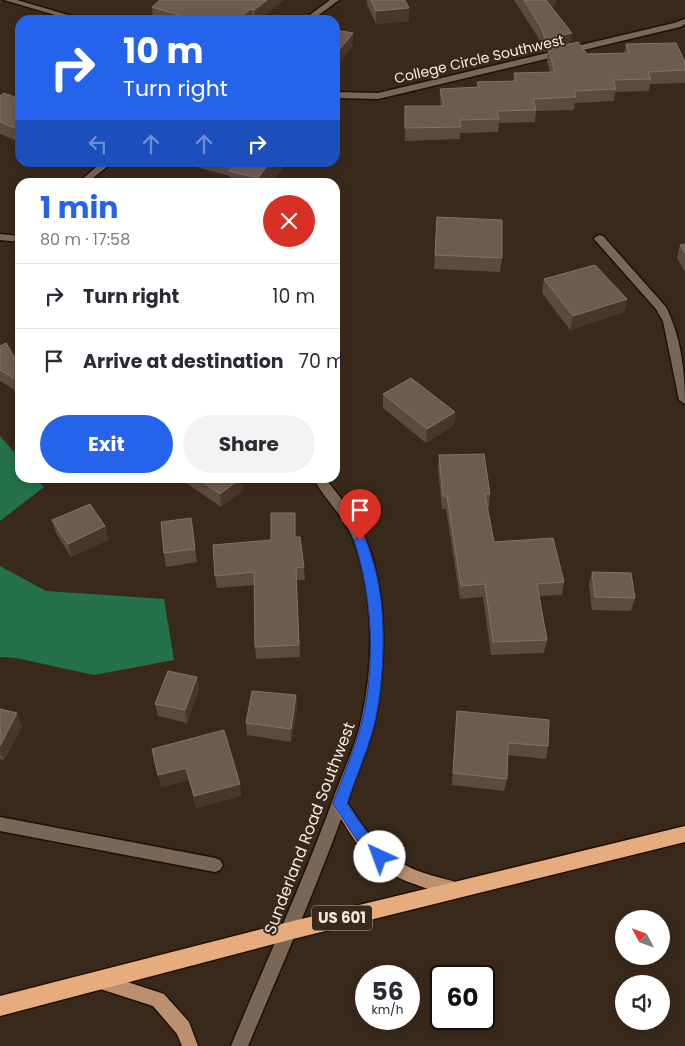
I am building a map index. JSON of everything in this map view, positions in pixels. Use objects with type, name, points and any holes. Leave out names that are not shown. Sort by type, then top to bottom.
[{"type":"highway","name":"US 601","points":[[0,1006],[290,931],[685,834]]},
{"type":"main road","points":[[340,804],[369,847],[380,857],[421,881],[458,890]]},
{"type":"main road","points":[[98,980],[158,1000],[183,1028],[190,1046]]},
{"type":"street","points":[[8,0],[63,15]]},
{"type":"street","points":[[314,15],[335,0]]},
{"type":"street","name":"College Circle Southwest","points":[[340,95],[378,96],[585,48],[677,25],[685,21]]},
{"type":"street","points":[[88,178],[102,167]]},
{"type":"street","points":[[0,237],[15,238]]},
{"type":"street","points":[[599,238],[661,307],[668,321],[685,400]]},
{"type":"street","name":"Sunderland Road Southwest","points":[[239,1046],[290,931],[340,804],[369,718],[377,662],[374,605],[369,569],[360,540],[348,517],[323,483]]},
{"type":"street","points":[[0,824],[215,865]]},
{"type":"green space","points":[[0,436],[15,453],[15,483],[40,483],[44,487],[0,521]]},
{"type":"green space","points":[[0,566],[46,591],[164,599],[174,660],[94,675],[16,658],[0,657]]},
{"type":"building","points":[[160,0],[267,0],[243,15],[179,15],[152,7]]},
{"type":"building","points":[[371,0],[405,0],[409,8],[376,11]]},
{"type":"building","points":[[524,0],[546,0],[572,33],[545,39],[542,29]]},
{"type":"building","points":[[340,31],[353,33],[340,49]]},
{"type":"building","points":[[578,42],[587,54],[629,53],[626,44],[676,43],[685,62],[685,70],[648,72],[651,79],[613,80],[616,89],[574,91],[576,97],[533,99],[536,110],[497,111],[499,119],[460,120],[461,127],[405,128],[405,106],[444,106],[440,89],[479,87],[477,82],[516,81],[514,73],[555,72],[548,49]]},
{"type":"building","points":[[4,93],[15,97],[15,128],[0,122],[0,96]]},
{"type":"building","points":[[232,167],[266,167],[258,178],[229,171]]},
{"type":"building","points":[[437,217],[502,220],[502,258],[435,255]]},
{"type":"building","points":[[685,244],[685,253],[680,245]]},
{"type":"building","points":[[595,265],[627,299],[573,316],[544,279]]},
{"type":"building","points":[[6,343],[15,358],[15,379],[0,370],[0,346]]},
{"type":"building","points":[[411,378],[455,412],[427,429],[383,394]]},
{"type":"building","points":[[484,454],[490,494],[485,494],[494,542],[553,538],[564,582],[537,584],[547,640],[493,642],[485,584],[461,586],[447,496],[443,496],[439,455]]},
{"type":"building","points":[[204,483],[234,483],[220,494]]},
{"type":"building","points":[[90,504],[105,526],[68,544],[52,520]]},
{"type":"building","points":[[271,513],[295,513],[295,537],[300,537],[304,567],[296,568],[299,645],[255,647],[254,572],[215,576],[213,545],[271,540]]},
{"type":"building","points":[[191,518],[195,549],[164,553],[161,522]]},
{"type":"building","points":[[592,572],[631,573],[635,598],[595,597]]},
{"type":"building","points":[[168,671],[197,677],[185,710],[155,704]]},
{"type":"building","points":[[252,691],[296,695],[291,729],[246,723]]},
{"type":"building","points":[[0,709],[17,713],[0,746]]},
{"type":"building","points":[[457,711],[549,720],[548,746],[508,743],[507,779],[453,773]]},
{"type":"building","points":[[224,730],[240,784],[194,796],[186,768],[158,775],[152,749]]},
{"type":"route","points":[[360,540],[369,569],[374,605],[377,662],[369,718],[340,804],[369,847],[380,857]]}]
